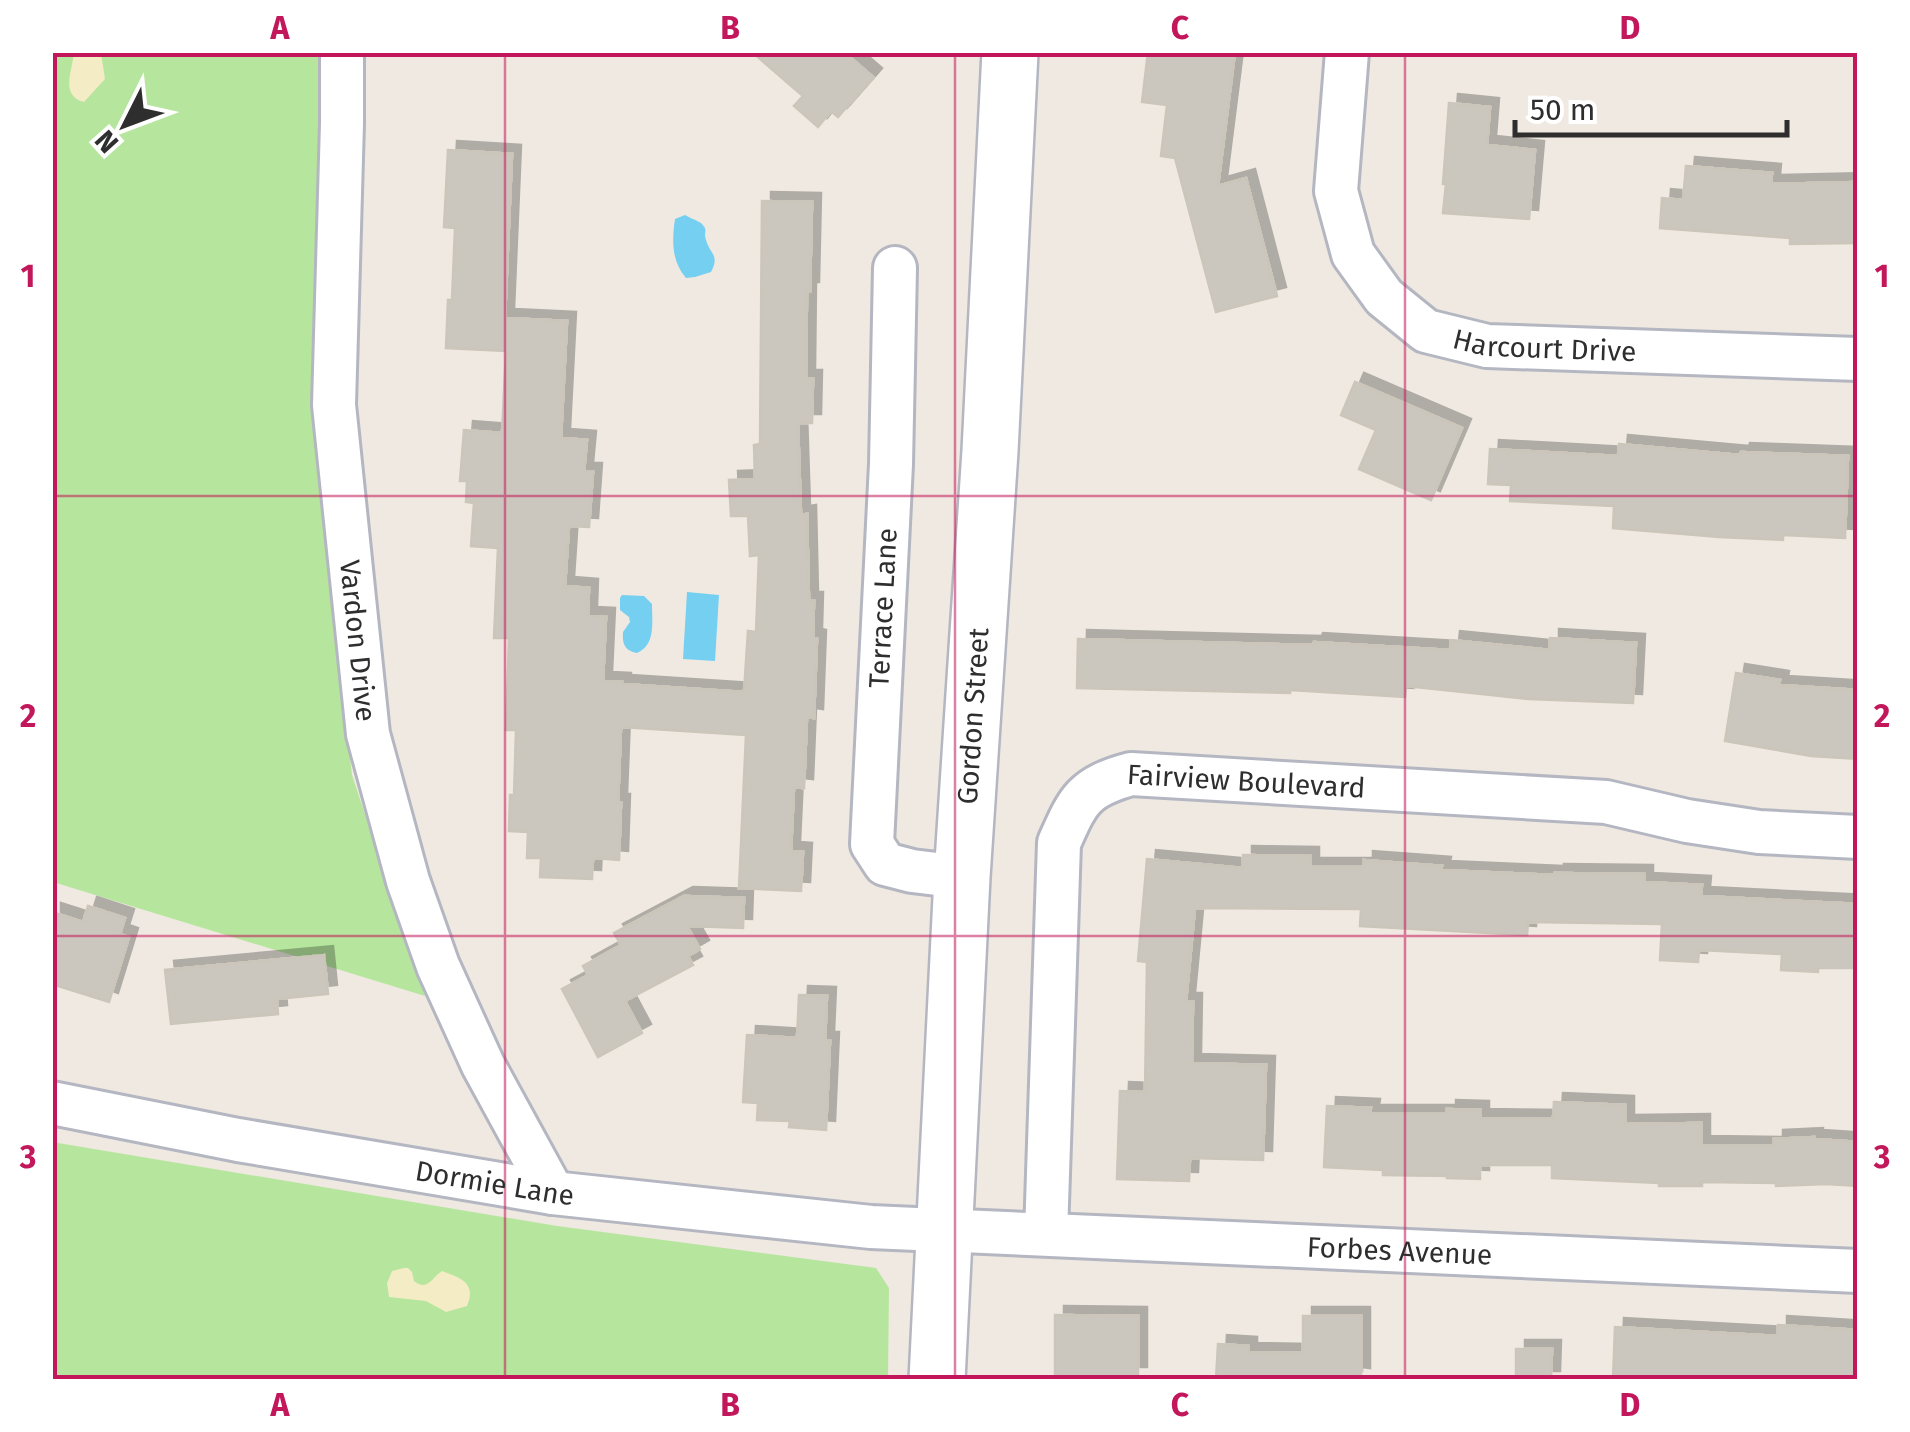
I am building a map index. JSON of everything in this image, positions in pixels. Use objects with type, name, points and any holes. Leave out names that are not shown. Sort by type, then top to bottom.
[{"type":"main road","name":"Gordon Street","points":[[937,1380],[1010,52]]},
{"type":"street","name":"Vardon Drive","points":[[342,52],[334,404],[368,734],[408,881],[438,966],[483,1065],[554,1192]]},
{"type":"street","name":"Harcourt Drive","points":[[1346,52],[1336,191],[1348,238],[1353,254],[1384,297],[1426,331],[1487,346],[1858,359]]},
{"type":"street","name":"Terrace Lane","points":[[895,268],[891,464],[872,844],[884,864],[962,877]]},
{"type":"street","name":"Fairview Boulevard","points":[[1046,1234],[1060,843],[1077,803],[1105,781],[1131,774],[1606,802],[1687,821],[1759,832],[1858,838]]},
{"type":"street","name":"Dormie Lane","points":[[52,1103],[238,1140],[554,1192],[871,1227],[943,1230]]},
{"type":"street","name":"Forbes Avenue","points":[[943,1230],[1858,1271]]},
{"type":"green space","points":[[52,53],[318,53],[324,536],[352,775],[425,996],[53,882]]},
{"type":"green space","points":[[52,1142],[557,1226],[876,1268],[889,1288],[888,1379],[53,1379]]},
{"type":"sand","points":[[74,53],[101,53],[105,79],[84,102],[70,89]]},
{"type":"sand","points":[[408,1268],[414,1281],[423,1285],[442,1271],[460,1279],[470,1291],[467,1306],[446,1312],[426,1301],[389,1297],[387,1283],[392,1271]]},
{"type":"water","points":[[685,215],[705,228],[715,262],[711,272],[686,278],[675,257],[673,242],[675,219]]},
{"type":"water","points":[[687,592],[719,595],[715,661],[683,659]]},
{"type":"water","points":[[622,595],[644,596],[652,604],[650,639],[637,653],[624,643],[623,632],[630,622],[620,610]]},
{"type":"building","points":[[752,52],[844,52],[873,77],[838,117],[831,111],[818,127],[794,106],[803,96]]},
{"type":"building","points":[[1148,52],[1235,52],[1218,186],[1246,178],[1277,296],[1216,312],[1175,158],[1161,156],[1167,105],[1142,102]]},
{"type":"building","points":[[1449,103],[1490,107],[1487,145],[1535,150],[1529,219],[1443,213]]},
{"type":"building","points":[[448,150],[512,154],[505,318],[567,321],[561,438],[587,440],[584,472],[593,472],[589,527],[569,526],[565,586],[589,588],[588,616],[606,617],[603,681],[622,684],[744,692],[748,631],[756,632],[759,555],[750,556],[748,516],[731,516],[729,480],[755,479],[754,445],[760,444],[762,201],[812,202],[806,379],[813,379],[812,423],[798,423],[801,515],[807,514],[809,601],[814,601],[813,638],[817,639],[814,718],[807,717],[804,788],[794,787],[791,851],[803,852],[801,891],[739,888],[746,735],[621,727],[619,860],[593,858],[592,879],[540,877],[541,858],[527,858],[528,832],[509,831],[516,730],[506,730],[509,638],[494,638],[498,548],[471,546],[474,503],[466,502],[467,481],[460,481],[464,430],[502,433],[506,351],[446,348],[455,228],[444,227]]},
{"type":"building","points":[[1686,166],[1772,173],[1771,184],[1858,182],[1858,243],[1790,244],[1790,238],[1660,228],[1662,198],[1683,200]]},
{"type":"building","points":[[1355,382],[1462,428],[1431,500],[1359,469],[1376,430],[1341,415]]},
{"type":"building","points":[[1619,444],[1740,455],[1741,452],[1848,456],[1845,538],[1783,535],[1783,540],[1613,528],[1614,506],[1510,501],[1511,485],[1488,484],[1490,449],[1618,456]]},
{"type":"building","points":[[1550,638],[1636,643],[1633,703],[1528,699],[1406,686],[1405,697],[1290,690],[1077,688],[1078,639],[1313,645],[1314,642],[1450,650],[1451,640],[1550,650]]},
{"type":"building","points":[[1736,673],[1780,680],[1779,685],[1858,690],[1858,759],[1811,756],[1725,741]]},
{"type":"building","points":[[1243,855],[1310,856],[1310,867],[1364,867],[1364,860],[1442,866],[1441,870],[1644,874],[1644,882],[1702,885],[1701,896],[1858,904],[1858,968],[1781,970],[1782,954],[1699,950],[1698,962],[1660,960],[1662,924],[1528,922],[1527,935],[1360,926],[1361,909],[1195,908],[1186,1002],[1193,1002],[1192,1063],[1266,1065],[1263,1160],[1190,1158],[1189,1181],[1117,1179],[1120,1091],[1145,1092],[1147,962],[1138,961],[1147,859],[1243,868]]},
{"type":"building","points":[[684,896],[744,898],[743,928],[687,926],[700,949],[688,956],[693,965],[625,1001],[642,1033],[598,1057],[562,989],[588,975],[583,966],[621,945],[614,933]]},
{"type":"building","points":[[88,906],[125,918],[120,934],[129,937],[109,1002],[52,984],[52,912],[83,922]]},
{"type":"building","points":[[324,955],[328,994],[277,999],[278,1014],[171,1024],[165,970]]},
{"type":"building","points":[[799,995],[827,996],[825,1041],[830,1041],[826,1130],[789,1127],[790,1121],[757,1120],[758,1103],[743,1102],[747,1035],[797,1038]]},
{"type":"building","points":[[1554,1102],[1625,1105],[1625,1124],[1701,1123],[1701,1145],[1774,1146],[1774,1139],[1814,1137],[1858,1142],[1858,1186],[1702,1182],[1702,1186],[1659,1186],[1552,1178],[1552,1165],[1480,1165],[1480,1179],[1383,1175],[1383,1170],[1324,1167],[1327,1106],[1371,1108],[1370,1114],[1447,1114],[1447,1109],[1480,1110],[1480,1118],[1553,1119]]},
{"type":"building","points":[[1055,1315],[1138,1316],[1138,1376],[1055,1376]]},
{"type":"building","points":[[1303,1316],[1361,1316],[1361,1377],[1216,1380],[1218,1344],[1248,1346],[1248,1352],[1303,1353]]},
{"type":"building","points":[[1778,1325],[1858,1330],[1858,1380],[1613,1380],[1615,1327],[1778,1336]]},
{"type":"building","points":[[1516,1349],[1552,1349],[1551,1380],[1516,1380]]}]
